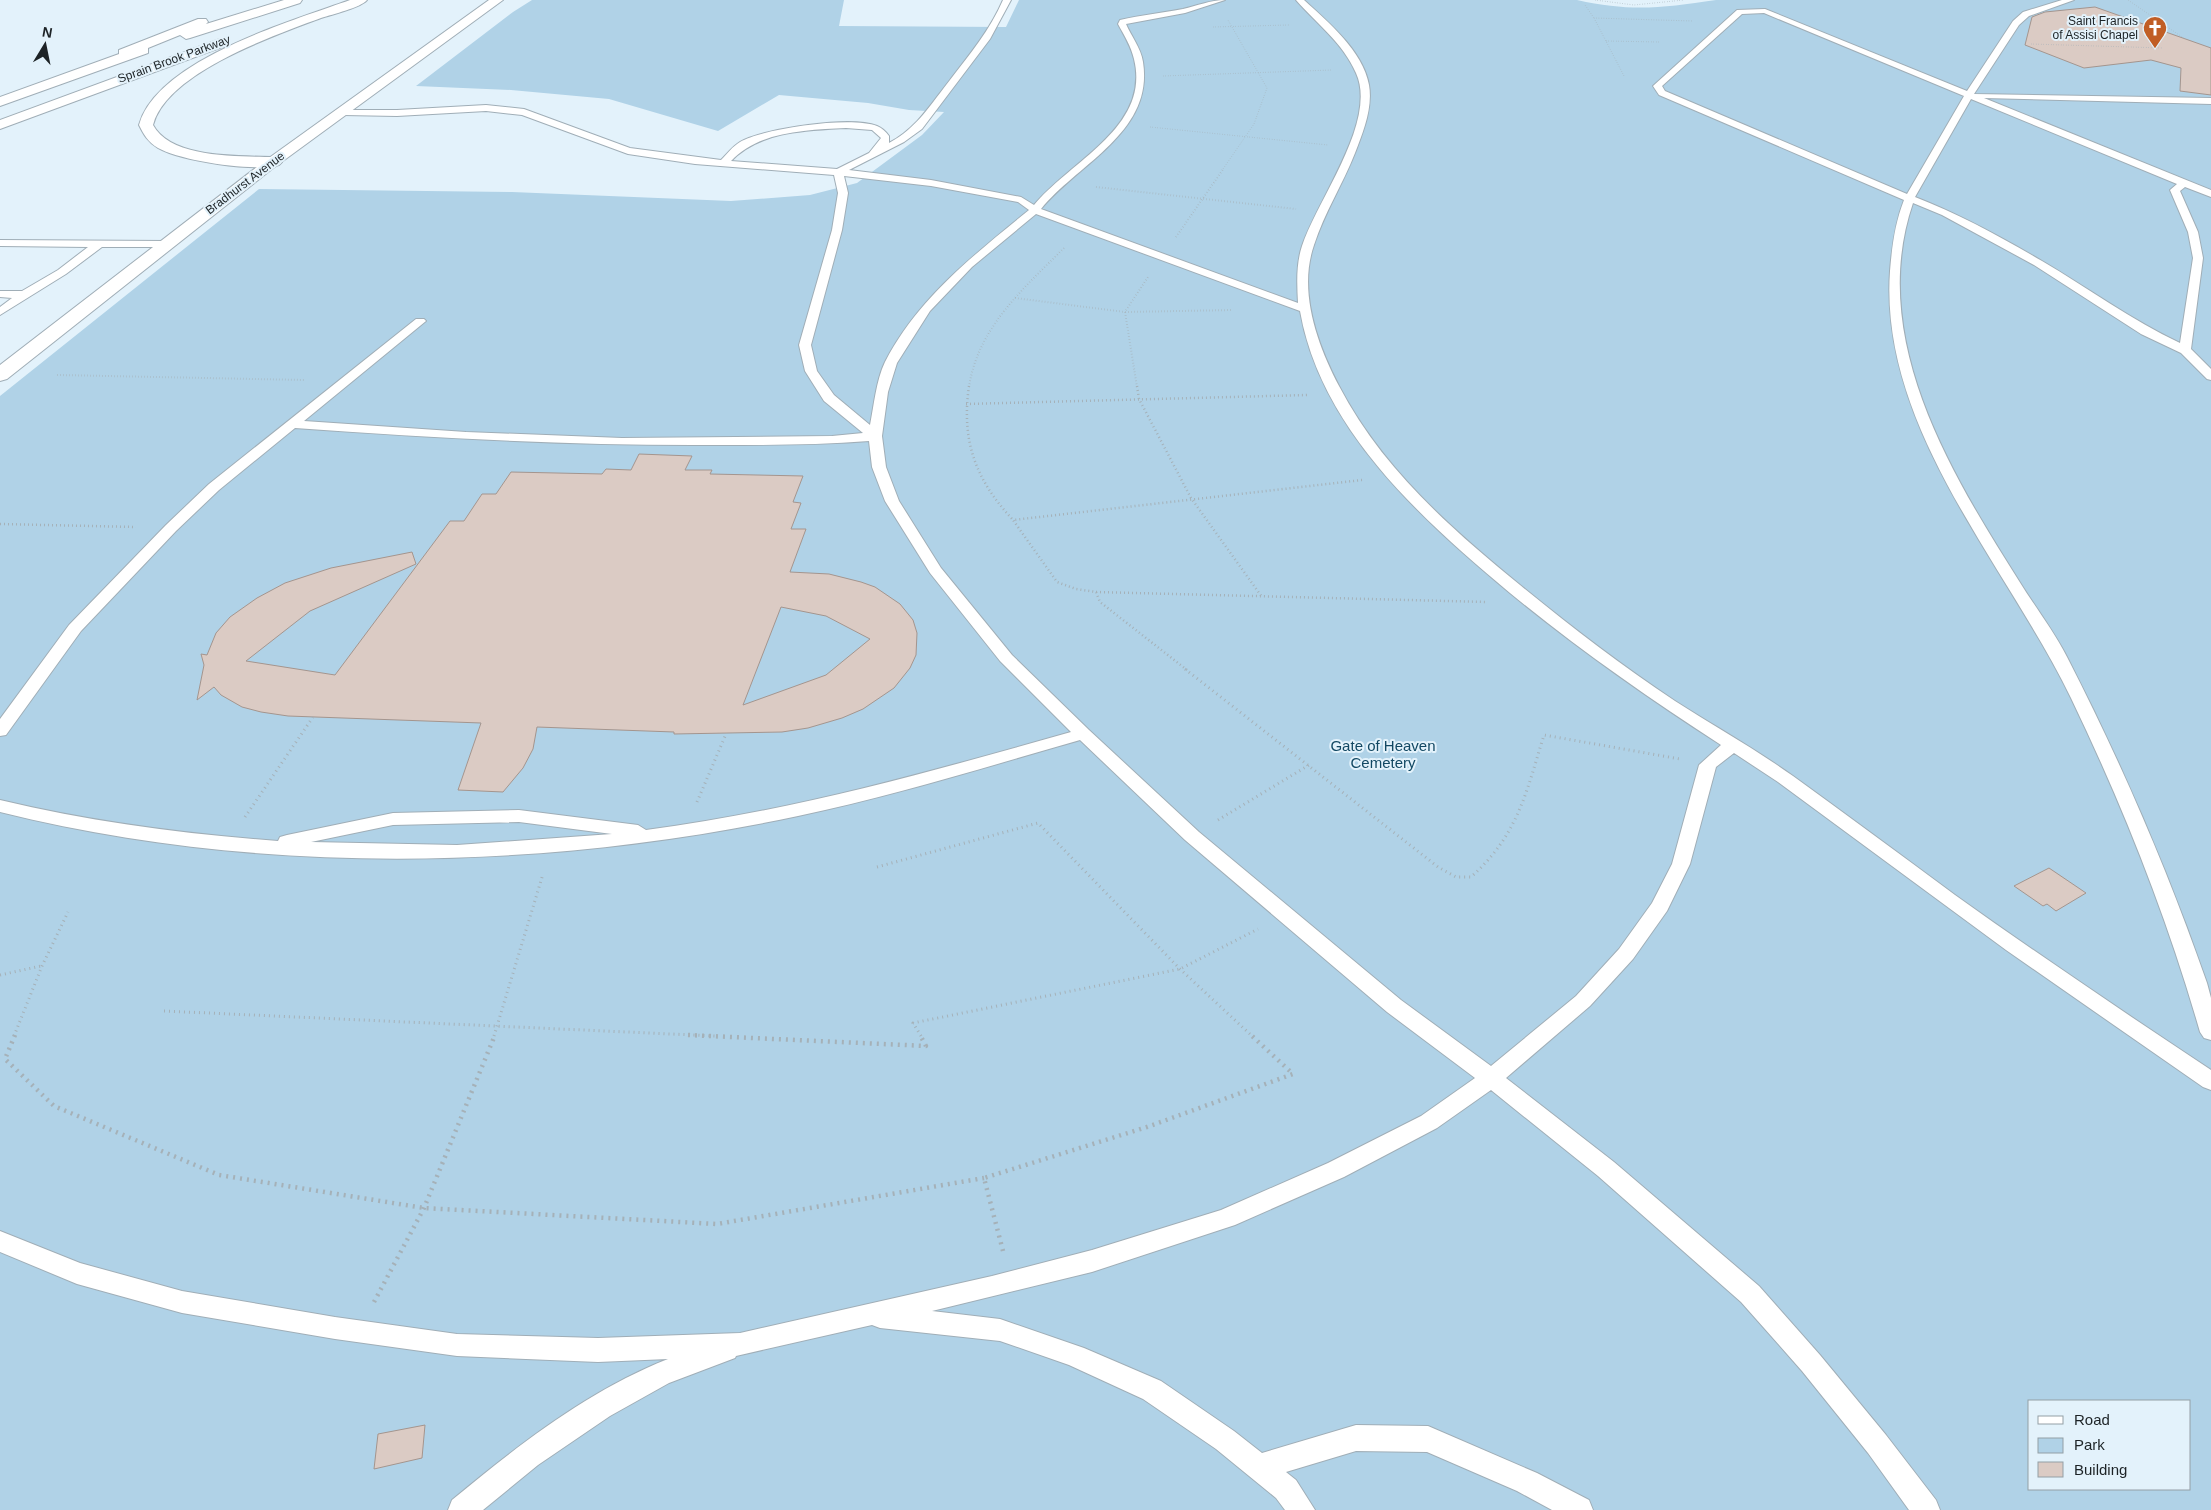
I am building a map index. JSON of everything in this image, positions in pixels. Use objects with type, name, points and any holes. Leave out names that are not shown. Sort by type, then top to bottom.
[{"type":"main road","points":[[82,71],[183,29],[262,0]]},
{"type":"main road","name":"Sprain Brook Parkway","points":[[0,102],[82,71],[296,0]]},
{"type":"main road","name":"Sprain Brook Parkway","points":[[0,125],[189,53],[349,0]]},
{"type":"main road","points":[[274,162],[220,158],[178,150],[162,144],[152,137],[146,129],[145,121],[148,113],[165,94],[210,61],[257,39],[361,0]]},
{"type":"main road","name":"Bradhurst Avenue","points":[[0,376],[166,244],[274,162],[497,0]]},
{"type":"lane","points":[[838,172],[914,131],[954,79],[981,50],[1007,0]]},
{"type":"lane","points":[[1300,0],[1324,24],[1358,69],[1365,84],[1366,104],[1352,148],[1310,239],[1304,258],[1302,278],[1304,309],[1316,351],[1338,395],[1365,441],[1393,476],[1489,568],[1559,625],[1667,702],[1781,776],[1950,900],[2108,1012],[2211,1081]]},
{"type":"lane","points":[[2070,0],[2026,14],[2016,24],[1968,95],[1910,198],[1896,252],[1896,316],[1906,367],[1919,412],[1939,457],[1970,516],[2056,651],[2096,733],[2167,898],[2211,1032]]},
{"type":"lane","points":[[1219,1],[1185,11],[1141,16],[1123,22],[1122,24],[1139,62],[1140,77],[1138,100],[1124,124],[1102,150],[1060,183],[1035,210],[968,265],[925,309],[891,363],[882,392],[875,436],[879,467],[892,500],[935,570],[1006,658],[1083,734],[1126,772],[1192,836],[1394,1006],[1491,1078],[1606,1170],[1750,1294],[1811,1363],[1877,1444],[1926,1510]]},
{"type":"lane","points":[[2211,194],[1778,15],[1753,10],[1740,12],[1657,86],[1662,93],[1946,213],[2012,249],[2145,331],[2185,350],[2211,376]]},
{"type":"lane","points":[[1968,95],[2211,101]]},
{"type":"lane","points":[[343,112],[397,113],[486,108],[524,112],[628,151],[723,163],[838,172],[932,183],[1021,200],[1035,210],[1304,309]]},
{"type":"lane","points":[[723,163],[744,143],[773,133],[845,126],[877,129],[886,138],[884,146],[876,153]]},
{"type":"lane","points":[[838,172],[843,193],[837,230],[805,345],[811,371],[829,398],[875,436]]},
{"type":"lane","points":[[2183,184],[2175,190],[2192,232],[2198,258],[2185,350]]},
{"type":"lane","points":[[0,243],[166,244]]},
{"type":"lane","points":[[0,312],[24,294],[62,272],[99,244]]},
{"type":"lane","points":[[0,294],[24,294]]},
{"type":"lane","points":[[0,731],[75,628],[171,528],[214,487],[348,381],[420,321]]},
{"type":"lane","points":[[292,424],[466,436],[622,442],[823,440],[875,436]]},
{"type":"lane","points":[[0,806],[83,824],[226,844],[417,852],[552,846],[658,834],[798,810],[882,791],[1083,734]]},
{"type":"lane","points":[[462,1510],[490,1486],[577,1422],[652,1378],[740,1344],[1011,1282],[1092,1261],[1227,1218],[1336,1170],[1429,1122],[1491,1078],[1583,1001],[1626,954],[1660,906],[1681,864],[1708,765],[1732,745]]},
{"type":"lane","points":[[265,846],[393,819],[518,816],[658,834]]},
{"type":"lane","points":[[0,1241],[77,1273],[182,1302],[457,1345],[598,1350],[740,1344]]},
{"type":"lane","points":[[866,1315],[1000,1330],[1075,1356],[1152,1390],[1225,1440],[1286,1489],[1301,1510]]},
{"type":"lane","points":[[1258,1467],[1356,1438],[1428,1439],[1527,1482],[1578,1510]]},
{"type":"path","points":[[1595,0],[1634,5],[1684,0]]},
{"type":"path","points":[[2128,0],[2185,39]]},
{"type":"path","points":[[1219,1],[1267,88],[1254,124],[1246,137],[1125,312],[1139,399],[1191,498],[1262,597]]},
{"type":"path","points":[[1585,5],[1594,18],[1624,76]]},
{"type":"path","points":[[1594,18],[1690,20],[1726,25]]},
{"type":"path","points":[[1213,28],[1324,24]]},
{"type":"path","points":[[1606,41],[1660,42]]},
{"type":"path","points":[[2003,44],[2163,48]]},
{"type":"path","points":[[1140,77],[1358,69]]},
{"type":"path","points":[[1124,124],[1352,148]]},
{"type":"path","points":[[1060,183],[1323,212]]},
{"type":"path","points":[[1086,229],[1014,298],[992,326],[980,349],[966,404],[970,441],[978,474],[996,503],[1013,520],[1057,582],[1076,589],[1096,592],[1534,603]]},
{"type":"path","points":[[1014,298],[1125,312],[1234,310]]},
{"type":"path","points":[[56,375],[348,381]]},
{"type":"path","points":[[966,404],[1338,395]]},
{"type":"path","points":[[1013,520],[1393,476]]},
{"type":"path","points":[[0,524],[171,528]]},
{"type":"path","points":[[1096,592],[1100,602],[1438,867],[1456,877],[1472,877],[1496,852],[1512,827],[1530,784],[1544,735],[1567,737],[1708,765]]},
{"type":"path","points":[[226,844],[313,717]]},
{"type":"path","points":[[685,830],[726,734]]},
{"type":"path","points":[[1192,836],[1310,765]]},
{"type":"path","points":[[68,912],[42,966],[5,1059],[54,1106],[219,1175],[424,1208],[717,1224],[984,1178],[1147,1128],[1293,1074],[1180,969],[1038,822],[876,867]]},
{"type":"path","points":[[359,1331],[424,1208],[498,1027],[552,846]]},
{"type":"path","points":[[164,1011],[926,1046],[913,1023],[1180,969],[1286,915]]},
{"type":"path","points":[[0,975],[42,966]]},
{"type":"path","points":[[984,1178],[1011,1282]]},
{"type":"green space","name":"Gate of Heaven Cemetery","points":[[532,0],[844,0],[839,26],[1006,27],[1019,0],[1577,0],[1596,4],[1646,8],[1716,0],[2211,0],[2211,1510],[0,1510],[0,396],[259,189],[512,192],[731,201],[810,195],[857,183],[922,135],[944,112],[909,110],[868,103],[779,95],[718,131],[609,99],[511,90],[416,86],[513,12]]},
{"type":"building","points":[[2095,7],[2211,48],[2211,95],[2180,91],[2181,68],[2151,60],[2084,68],[2025,45],[2032,17],[2045,12]]},
{"type":"building","points":[[639,454],[692,456],[685,470],[712,470],[710,474],[803,476],[793,502],[801,503],[791,529],[806,529],[790,572],[829,574],[861,582],[875,587],[900,604],[913,620],[917,633],[916,655],[910,668],[894,688],[863,709],[842,718],[808,728],[782,732],[674,734],[674,732],[537,727],[533,749],[523,768],[503,792],[458,790],[481,723],[288,716],[242,707],[221,695],[214,687],[197,700],[204,665],[201,654],[207,655],[216,633],[230,617],[257,598],[285,583],[331,568],[412,552],[416,564],[310,611],[246,661],[335,675],[450,521],[464,521],[482,494],[496,494],[511,472],[602,474],[606,469],[631,470]],"holes":[[[781,607],[826,616],[870,639],[826,675],[743,705]]]},
{"type":"building","points":[[2049,868],[2086,893],[2056,911],[2047,904],[2043,906],[2014,886]]},
{"type":"building","points":[[425,1425],[422,1458],[374,1469],[378,1434]]},
{"type":"place","name":"Saint Francis of Assisi Chapel","points":[[2155,49]]}]
